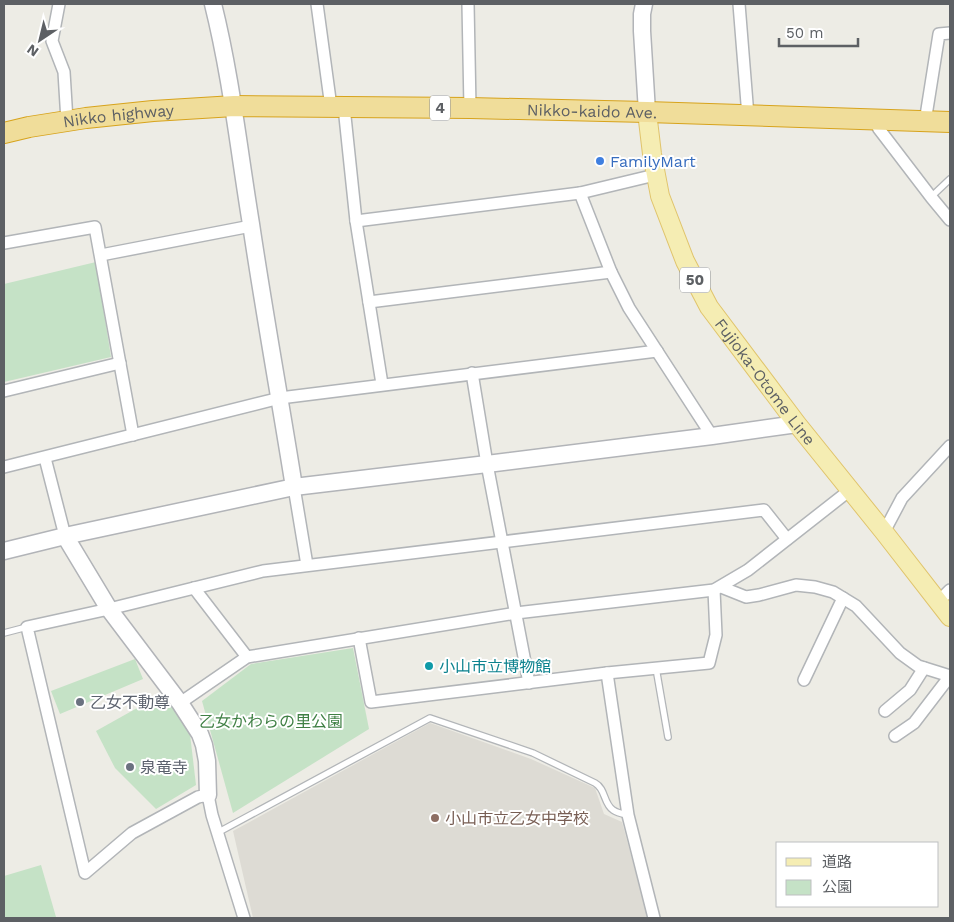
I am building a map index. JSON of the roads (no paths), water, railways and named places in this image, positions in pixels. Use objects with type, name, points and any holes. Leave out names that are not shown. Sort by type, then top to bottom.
[{"type":"highway","name":"Nikko highway","points":[[4,133],[67,121],[153,111],[234,106]]},
{"type":"highway","name":"Nikko-kaido Ave.","points":[[234,106],[470,108],[950,122]]},
{"type":"main road","name":"Fujioka-Otome Line","points":[[647,112],[655,175],[660,196],[685,261],[710,307],[797,424],[884,532],[944,596],[950,617]]},
{"type":"street","points":[[59,4],[52,40],[64,72],[67,121]]},
{"type":"street","points":[[213,4],[234,106],[251,226],[307,565]]},
{"type":"street","points":[[317,4],[337,107],[382,384]]},
{"type":"street","points":[[468,4],[470,108]]},
{"type":"street","points":[[644,4],[642,31],[647,112]]},
{"type":"street","points":[[739,4],[748,116]]},
{"type":"street","points":[[925,122],[939,34],[950,33]]},
{"type":"street","points":[[875,121],[879,129],[950,220]]},
{"type":"street","points":[[356,221],[580,194],[655,175]]},
{"type":"street","points":[[580,194],[611,272],[629,308],[712,436]]},
{"type":"street","points":[[100,255],[251,226]]},
{"type":"street","points":[[4,243],[95,227],[133,435]]},
{"type":"street","points":[[369,302],[611,272]]},
{"type":"street","points":[[4,468],[280,398],[657,351]]},
{"type":"street","points":[[4,391],[120,363]]},
{"type":"street","points":[[472,373],[487,464],[529,683]]},
{"type":"street","points":[[4,551],[65,536],[294,487],[797,424]]},
{"type":"street","points":[[884,532],[902,498],[950,446]]},
{"type":"street","points":[[45,458],[65,536],[109,609],[180,703],[204,745],[207,761],[208,795],[217,833],[244,918]]},
{"type":"street","points":[[180,703],[247,657],[516,613],[718,588],[748,570],[850,490]]},
{"type":"street","points":[[208,795],[198,797],[132,833],[85,873],[27,627],[264,571],[764,510],[787,539]]},
{"type":"street","points":[[718,588],[746,597],[796,585],[816,586],[833,592],[856,606],[900,653],[918,666],[950,676],[914,722],[895,736]]},
{"type":"street","points":[[194,588],[247,657]]},
{"type":"street","points":[[359,638],[371,702],[608,673],[708,663],[716,635],[718,588]]},
{"type":"street","points":[[804,680],[843,598]]},
{"type":"street","points":[[885,710],[910,690],[924,668]]},
{"type":"street","points":[[608,673],[628,815],[654,918]]},
{"type":"lane","points":[[931,197],[950,179]]},
{"type":"lane","points":[[4,633],[27,627]]},
{"type":"lane","points":[[656,668],[668,737]]},
{"type":"lane","points":[[217,833],[430,718],[532,753],[595,782],[600,786],[610,809],[628,815]]},
{"type":"place","name":"FamilyMart","points":[[600,161]]},
{"type":"place","name":"小山市立博物館","points":[[429,666]]},
{"type":"place","name":"乙女不動尊","points":[[80,702]]},
{"type":"place","name":"泉竜寺","points":[[130,767]]},
{"type":"place","name":"小山市立乙女中学校","points":[[435,818]]},
{"type":"park label","name":"乙女かわらの里公園","points":[[271,721]]}]
